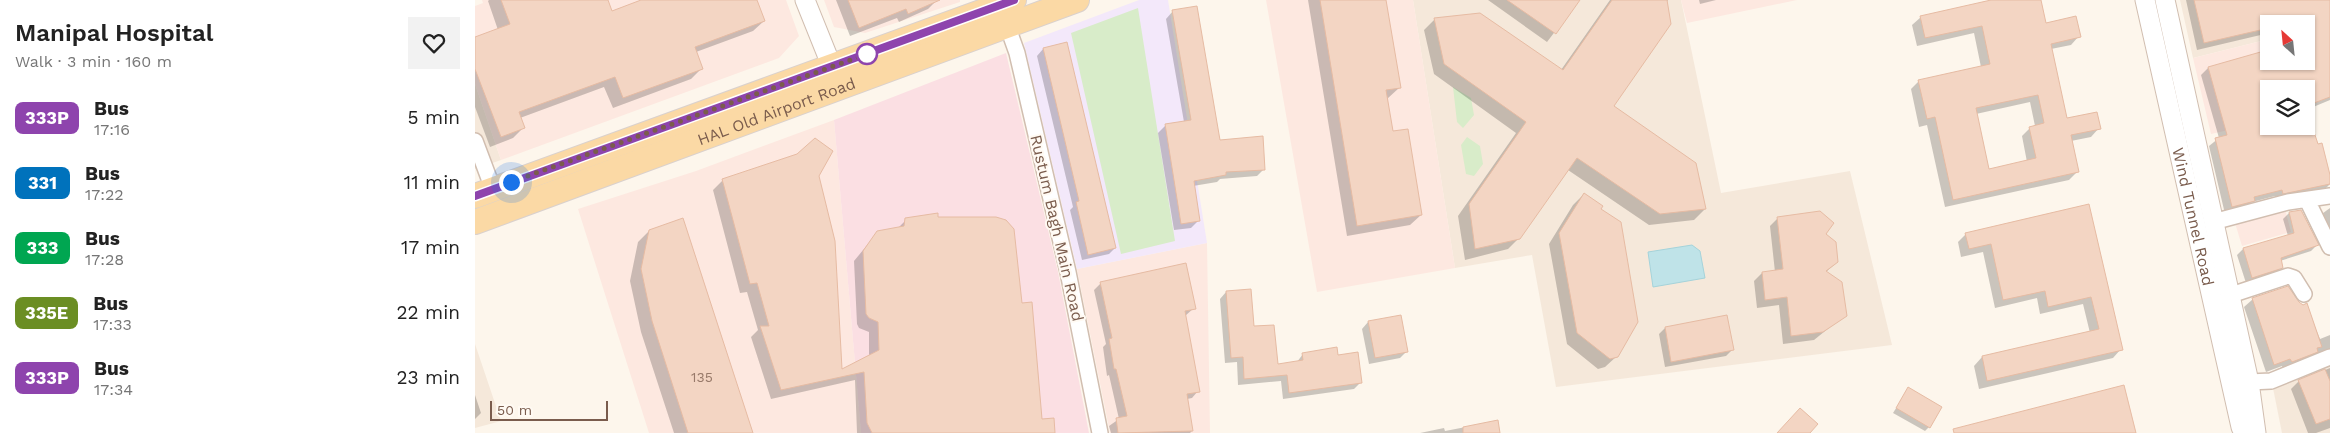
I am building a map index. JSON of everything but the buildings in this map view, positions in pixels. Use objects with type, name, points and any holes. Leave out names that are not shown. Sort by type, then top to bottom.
[{"type":"main road","name":"HAL Old Airport Road","points":[[475,222],[901,43],[1015,0]]},
{"type":"main road","name":"HAL Old Airport Road","points":[[484,192],[828,75],[1007,25],[1077,0]]},
{"type":"street","points":[[805,0],[823,42],[828,75]]},
{"type":"street","name":"Wind Tunnel Road","points":[[2145,0],[2220,341],[2244,433]]},
{"type":"street","name":"Wind Tunnel Road","points":[[2165,0],[2228,296],[2249,382],[2256,433]]},
{"type":"street","name":"Rustum Bagh Main Road","points":[[1007,25],[1017,53],[1068,272],[1100,433]]},
{"type":"street","points":[[476,146],[484,192]]},
{"type":"street","points":[[2213,222],[2288,202],[2330,196]]},
{"type":"street","points":[[2307,200],[2330,247]]},
{"type":"street","points":[[2228,296],[2289,276],[2295,278],[2305,294]]},
{"type":"street","points":[[2249,382],[2271,381],[2330,357]]},
{"type":"shaded area","points":[[482,0],[786,0],[799,36],[779,58],[501,160],[475,84],[475,6],[483,3]]},
{"type":"shaded area","points":[[824,0],[960,0],[960,2],[865,33],[834,27]]},
{"type":"shaded area","points":[[1139,0],[1168,0],[1207,243],[1077,269],[1024,43]]},
{"type":"shaded area","points":[[1266,0],[1413,0],[1455,268],[1317,292]]},
{"type":"shaded area","points":[[1413,0],[1681,0],[1721,193],[1850,171],[1892,345],[1556,387],[1532,255],[1455,268]]},
{"type":"shaded area","points":[[1681,0],[1797,0],[1687,23]]},
{"type":"shaded area","points":[[2180,0],[2289,0],[2276,15],[2260,15],[2260,41],[2193,58]]},
{"type":"shaded area","points":[[2260,41],[2260,70],[2269,70],[2269,80],[2260,80],[2260,123],[2211,134],[2193,58]]},
{"type":"shaded area","points":[[1006,53],[1058,272],[1089,433],[861,433],[834,120]]},
{"type":"shaded area","points":[[475,84],[501,160],[475,169]]},
{"type":"shaded area","points":[[834,120],[861,433],[649,433],[578,209],[696,171]]},
{"type":"shaded area","points":[[2285,209],[2291,232],[2242,246],[2235,223]]},
{"type":"shaded area","points":[[1207,243],[1210,433],[1110,433],[1077,269]]},
{"type":"shaded area","points":[[475,344],[501,421],[475,428]]},
{"type":"shaded area","points":[[2330,350],[2330,433],[2282,433],[2270,373]]},
{"type":"green space","points":[[1138,8],[1175,241],[1121,254],[1071,33]]},
{"type":"green space","points":[[1453,87],[1471,98],[1474,115],[1463,128],[1457,122]]},
{"type":"green space","points":[[1467,137],[1480,146],[1483,164],[1474,176],[1466,174],[1461,145]]},
{"type":"water","points":[[1692,245],[1700,251],[1705,278],[1653,287],[1648,252]]},
{"type":"bus line","name":"333P","points":[[475,196],[810,73],[901,43],[1014,0]]},
{"type":"route","points":[[511,182],[870,53],[867,54]]}]
